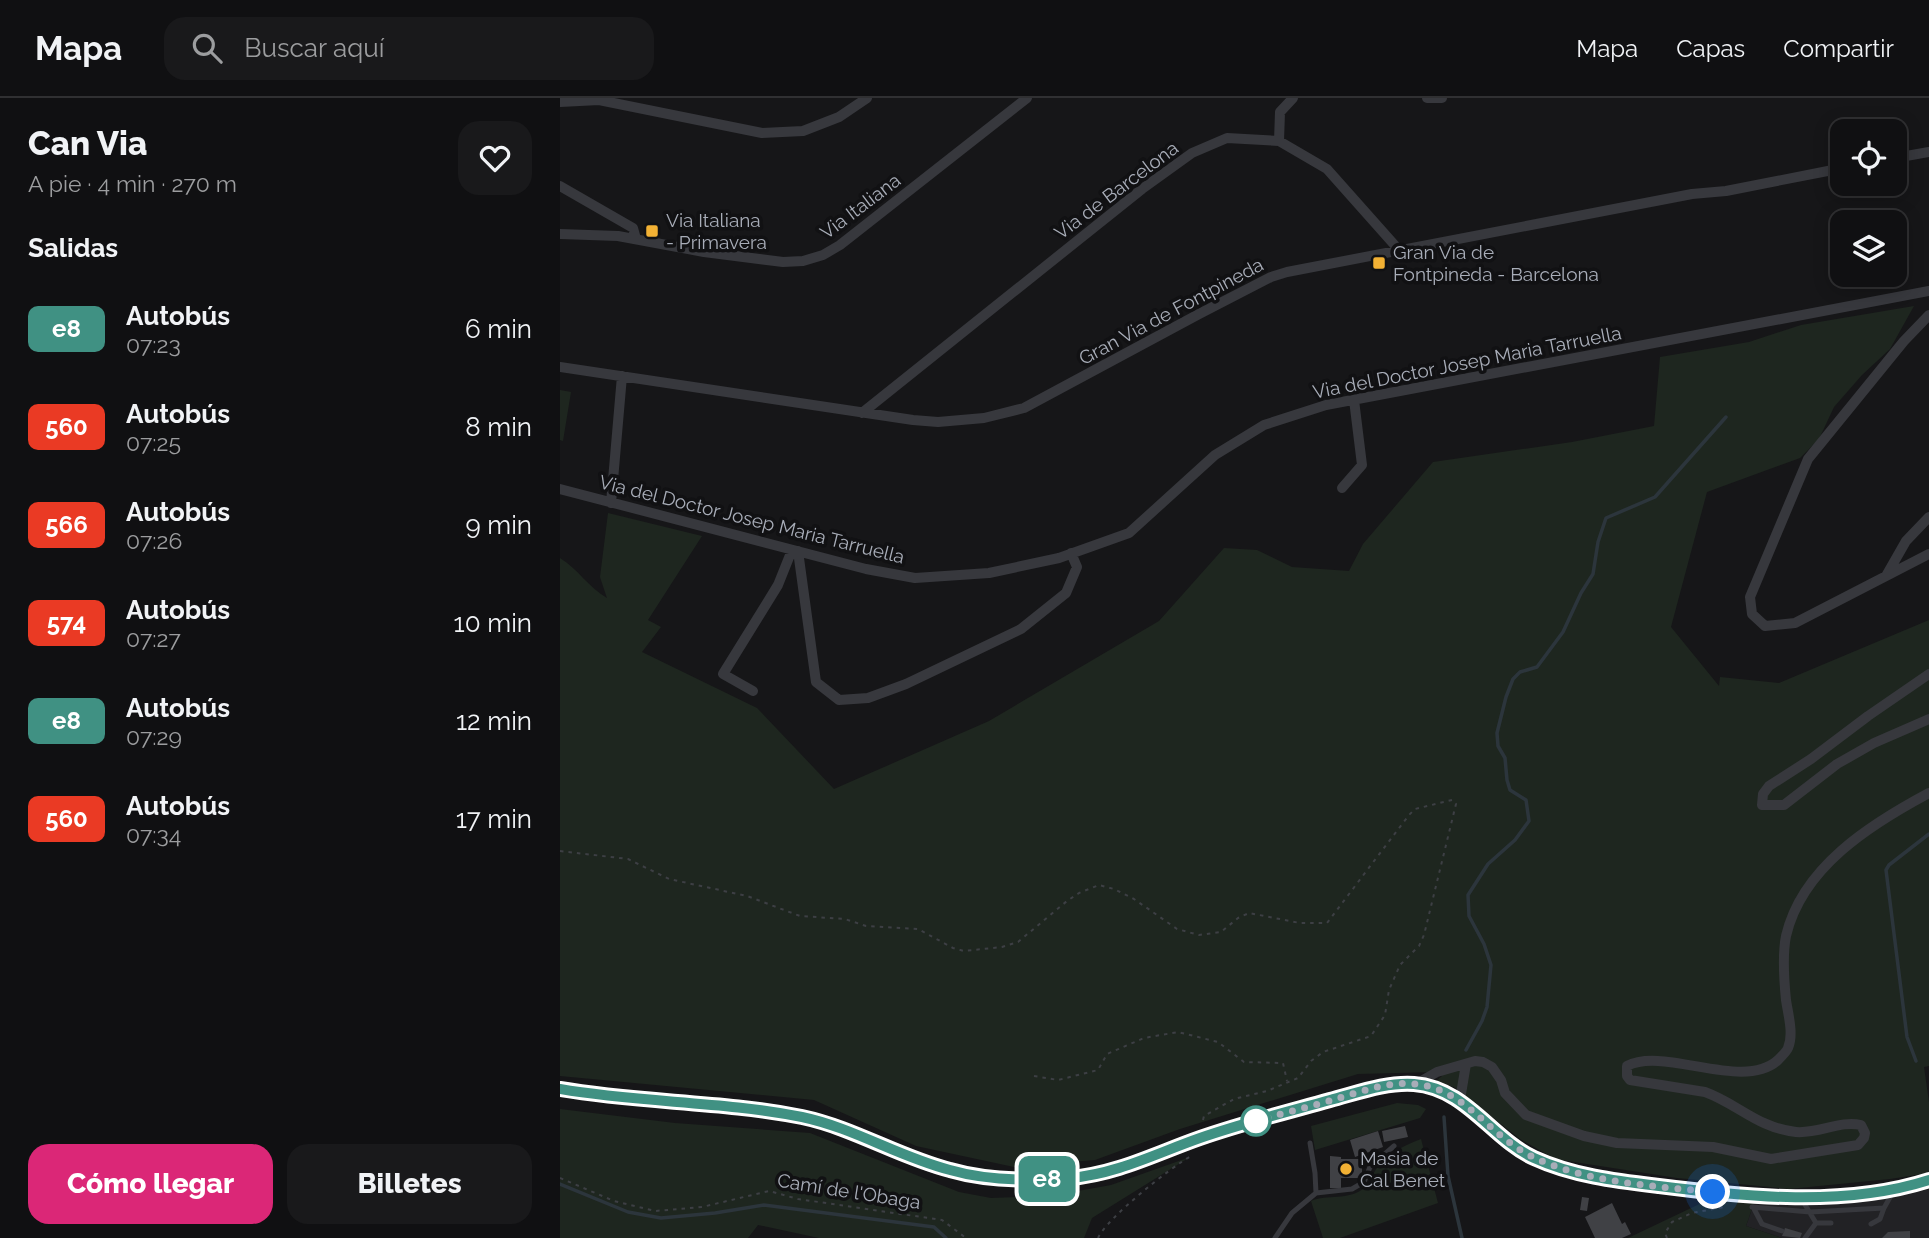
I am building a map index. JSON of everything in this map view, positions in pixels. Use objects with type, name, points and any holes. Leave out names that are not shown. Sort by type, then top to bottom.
[{"type":"main road","points":[[560,1089],[802,1118],[844,1129],[909,1157],[949,1170],[1008,1179],[1069,1178],[1100,1174],[1199,1138],[1369,1090],[1395,1084],[1416,1084],[1433,1087],[1460,1100],[1514,1146],[1551,1165],[1609,1179],[1750,1201],[1894,1191],[1929,1180]]},
{"type":"street","points":[[560,102],[598,100],[762,133],[803,131],[839,117],[867,98]]},
{"type":"street","name":"Via Italiana","points":[[560,234],[636,239],[704,253],[770,260],[803,261],[822,256],[840,245],[1027,98]]},
{"type":"street","points":[[1279,141],[1280,112],[1293,98]]},
{"type":"street","points":[[1427,98],[1442,98]]},
{"type":"street","name":"Via de Barcelona","points":[[862,413],[1039,270],[1192,153],[1227,138],[1279,141],[1327,169],[1399,250]]},
{"type":"street","points":[[1907,156],[1929,152]]},
{"type":"street","name":"Gran Via de Fontpineda","points":[[560,367],[938,422],[1003,415],[1044,398],[1271,277],[1308,267],[1830,171]]},
{"type":"street","points":[[560,186],[633,228],[636,239]]},
{"type":"street","name":"Via del Doctor Josep Maria Tarruella","points":[[560,489],[866,569],[915,578],[989,573],[1071,553],[1129,533],[1215,455],[1264,425],[1326,405],[1929,291]]},
{"type":"street","points":[[1929,315],[1904,341],[1808,459],[1750,597],[1752,614],[1765,626],[1795,623],[1929,554]]},
{"type":"street","points":[[611,503],[622,376]]},
{"type":"street","points":[[1342,488],[1362,466],[1354,400]]},
{"type":"street","points":[[1885,577],[1906,541],[1929,517]]},
{"type":"street","points":[[795,551],[816,682],[839,700],[867,698],[906,684],[1021,629],[1066,593],[1077,567],[1071,553]]},
{"type":"street","points":[[753,691],[723,674],[778,585],[795,551]]},
{"type":"street","points":[[1929,674],[1769,786],[1763,794],[1762,805],[1784,805],[1853,754],[1929,719]]},
{"type":"street","points":[[1416,1084],[1437,1072],[1475,1061],[1483,1062],[1502,1080],[1505,1093],[1526,1115],[1563,1130],[1617,1143],[1713,1147],[1771,1159],[1858,1145],[1865,1132],[1861,1125],[1845,1123],[1830,1129],[1805,1132],[1764,1125],[1717,1096],[1630,1080],[1627,1066],[1633,1063],[1662,1062],[1745,1072],[1765,1068],[1777,1062],[1788,1048],[1790,1031],[1784,968],[1786,939],[1798,906],[1836,854],[1875,824],[1929,793]]},
{"type":"street","points":[[1460,1100],[1466,1064]]},
{"type":"lane","points":[[1310,1143],[1316,1193]]},
{"type":"lane","points":[[1275,1238],[1292,1213],[1316,1193],[1352,1189],[1364,1182],[1370,1167],[1394,1146]]},
{"type":"lane","points":[[1871,1224],[1880,1219],[1894,1191]]},
{"type":"lane","points":[[1800,1196],[1816,1223]]},
{"type":"lane","points":[[1750,1201],[1810,1212],[1884,1208]]},
{"type":"lane","points":[[1750,1201],[1762,1224],[1782,1231]]},
{"type":"lane","points":[[1816,1223],[1831,1223]]},
{"type":"lane","points":[[1805,1238],[1816,1223]]},
{"type":"path","points":[[560,850],[628,859],[669,879],[731,892],[800,916],[845,919],[866,926],[918,929],[953,948],[972,951],[1018,942],[1067,901],[1099,885],[1134,899],[1177,929],[1199,935],[1221,932],[1249,913],[1300,923],[1327,923],[1409,815],[1415,810],[1452,800],[1456,804],[1450,837],[1431,898],[1424,935],[1419,946],[1400,965],[1389,990],[1385,1015],[1371,1036],[1323,1052],[1311,1061],[1298,1078],[1267,1091],[1234,1099],[1204,1116],[1199,1138]]},
{"type":"path","points":[[1034,1076],[1058,1080],[1098,1070],[1107,1054],[1144,1038],[1178,1032],[1217,1042],[1244,1062],[1283,1063],[1288,1082]]},
{"type":"path","points":[[1098,1238],[1108,1223],[1196,1153]]},
{"type":"path","name":"Camí de l'Obaga","points":[[560,1178],[614,1201],[655,1211],[702,1207],[769,1191],[798,1199],[942,1220],[966,1238]]},
{"type":"path","points":[[1667,1238],[1665,1233],[1672,1222],[1692,1213],[1723,1207]]},
{"type":"shaded area","points":[[1914,306],[1890,349],[1834,407],[1819,439],[1800,458],[1707,492],[1671,627],[1719,686],[1720,677],[1779,683],[1929,620],[1929,1066],[1924,1067],[1929,1102],[1929,1173],[1789,1189],[1677,1178],[1555,1159],[1520,1139],[1454,1087],[1435,1082],[1442,1076],[1437,1072],[1358,1074],[1180,1129],[1095,1160],[1014,1167],[916,1146],[814,1100],[560,1076],[560,558],[607,598],[600,577],[608,513],[702,536],[648,620],[661,627],[642,652],[757,708],[834,789],[989,721],[1159,621],[1224,548],[1257,550],[1292,567],[1349,571],[1363,544],[1433,462],[1572,442],[1654,426],[1660,357],[1749,342],[1801,325]]},
{"type":"shaded area","points":[[560,390],[571,392],[563,441],[560,440]]},
{"type":"shaded area","points":[[1397,1103],[1418,1105],[1426,1109],[1420,1118],[1315,1150],[1311,1126]]},
{"type":"shaded area","points":[[560,1109],[675,1123],[810,1133],[959,1192],[991,1198],[1050,1196],[1111,1185],[1190,1157],[1092,1218],[1084,1238],[819,1238],[758,1225],[748,1238],[560,1238]]},
{"type":"shaded area","points":[[1421,1139],[1438,1203],[1340,1238],[1323,1238],[1311,1201],[1358,1192],[1366,1186],[1383,1160]]},
{"type":"shaded area","points":[[1929,1189],[1929,1238],[1782,1238],[1746,1226],[1754,1203],[1856,1202]]},
{"type":"shaded area","points":[[1710,1199],[1754,1203],[1746,1226],[1782,1238],[1628,1238]]},
{"type":"building","points":[[1405,1126],[1408,1137],[1384,1142],[1382,1131]]},
{"type":"building","points":[[1378,1131],[1383,1147],[1355,1157],[1350,1140]]},
{"type":"building","name":"Masia de Cal Benet","points":[[1330,1156],[1362,1159],[1362,1178],[1341,1178],[1341,1188],[1330,1188]]},
{"type":"building","points":[[1582,1197],[1589,1198],[1587,1211],[1580,1210]]},
{"type":"building","points":[[1612,1203],[1622,1224],[1625,1222],[1631,1234],[1622,1238],[1595,1238],[1585,1217]]},
{"type":"building","points":[[1785,1228],[1802,1233],[1800,1238],[1782,1236]]},
{"type":"building","points":[[1910,1231],[1910,1238],[1882,1238],[1888,1232]]},
{"type":"waterway","points":[[1466,1050],[1487,1007],[1491,965],[1484,944],[1469,916],[1468,895],[1488,864],[1515,840],[1529,821],[1526,800],[1510,790],[1505,758],[1498,746],[1497,733],[1513,679],[1520,672],[1537,667],[1563,632],[1593,574],[1598,542],[1606,518],[1655,497],[1726,417]]},
{"type":"waterway","points":[[1916,1061],[1907,1037],[1886,870],[1929,834]]},
{"type":"waterway","points":[[1444,1117],[1448,1176],[1462,1238]]},
{"type":"waterway","points":[[560,1184],[628,1212],[661,1218],[764,1205],[934,1227],[946,1238]]},
{"type":"bus line","name":"e8","points":[[560,1089],[802,1118],[844,1129],[909,1157],[949,1170],[1008,1179],[1041,1179],[1100,1174],[1199,1138],[1259,1120],[1395,1084],[1416,1084],[1433,1087],[1460,1100],[1496,1132],[1530,1156],[1551,1165],[1609,1179],[1770,1196],[1894,1191],[1929,1180]]},
{"type":"place","name":"Via Italiana - Primavera","points":[[652,231]]},
{"type":"place","name":"Gran Via de Fontpineda - Barcelona","points":[[1379,263]]},
{"type":"place","name":"Masia de Cal Benet","points":[[1346,1169]]},
{"type":"route","points":[[1256,1121],[1369,1090],[1395,1084],[1416,1084],[1433,1087],[1460,1100],[1514,1146],[1551,1165],[1609,1179],[1713,1192]]}]
